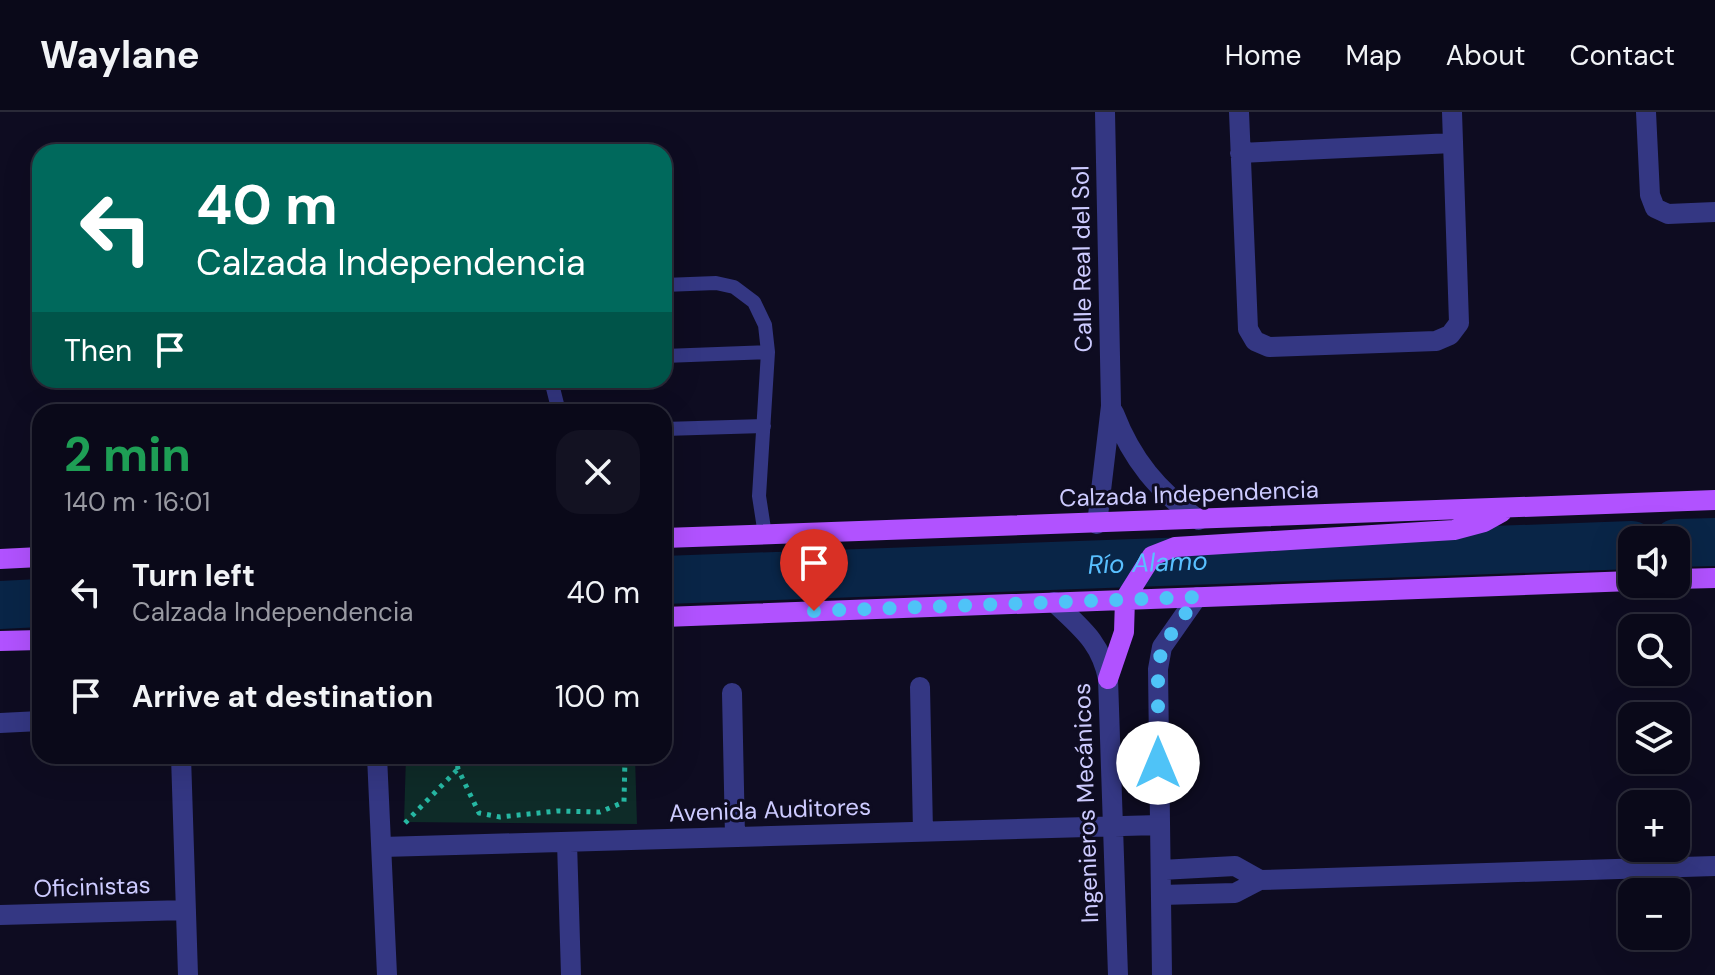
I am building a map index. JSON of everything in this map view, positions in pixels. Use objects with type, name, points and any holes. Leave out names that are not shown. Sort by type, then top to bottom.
[{"type":"main road","name":"Calzada Independencia","points":[[672,538],[1715,500]]},
{"type":"main road","points":[[1108,679],[1124,632],[1125,599],[1152,556],[1175,547],[1454,530],[1484,522],[1509,508]]},
{"type":"main road","points":[[0,559],[32,557]]},
{"type":"main road","points":[[1690,579],[1715,578]]},
{"type":"main road","points":[[672,617],[1618,582]]},
{"type":"main road","points":[[0,641],[32,640]]},
{"type":"street","name":"Calle Real del Sol","points":[[1097,524],[1111,406],[1105,112]]},
{"type":"street","points":[[1239,112],[1248,329],[1255,341],[1269,347],[1436,341],[1450,335],[1459,323],[1452,112]]},
{"type":"street","points":[[1646,112],[1650,195],[1655,208],[1668,214],[1715,212]]},
{"type":"street","points":[[1240,153],[1453,143]]},
{"type":"street","name":"Calle Real del Sol","points":[[1111,406],[1125,440],[1144,471],[1169,498],[1199,520]]},
{"type":"street","points":[[1162,975],[1158,669],[1162,647],[1197,597]]},
{"type":"street","name":"Ingenieros Mecánicos","points":[[1054,602],[1092,638],[1103,656],[1108,679],[1118,975]]},
{"type":"street","points":[[920,687],[923,831]]},
{"type":"street","points":[[732,693],[735,836]]},
{"type":"street","points":[[0,723],[32,721]]},
{"type":"street","points":[[181,764],[188,975]]},
{"type":"street","points":[[377,764],[387,975]]},
{"type":"street","name":"Avenida Auditores","points":[[382,847],[1159,825]]},
{"type":"street","points":[[567,842],[571,975]]},
{"type":"street","points":[[1161,870],[1235,866],[1260,880]]},
{"type":"street","points":[[1161,895],[1235,893],[1260,880],[1715,866]]},
{"type":"street","name":"Oficinistas","points":[[0,915],[186,910]]},
{"type":"lane","points":[[672,285],[716,283],[734,287],[754,302],[765,325],[768,352],[759,496],[765,535]]},
{"type":"lane","points":[[672,356],[768,352]]},
{"type":"lane","points":[[672,429],[764,426]]},
{"type":"path","points":[[457,764],[479,813],[500,817],[557,811],[600,812],[624,802],[625,764]]},
{"type":"path","points":[[382,847],[458,769]]},
{"type":"green space","points":[[406,764],[635,764],[637,824],[404,822]]},
{"type":"waterway","name":"Río Alamo","points":[[1690,543],[1715,542]]},
{"type":"waterway","name":"Río Alamo","points":[[672,580],[1618,546]]},
{"type":"waterway","name":"Río Alamo","points":[[0,605],[32,603]]},
{"type":"route","points":[[814,611],[1197,597],[1173,627],[1162,647],[1158,669],[1158,763]]}]
